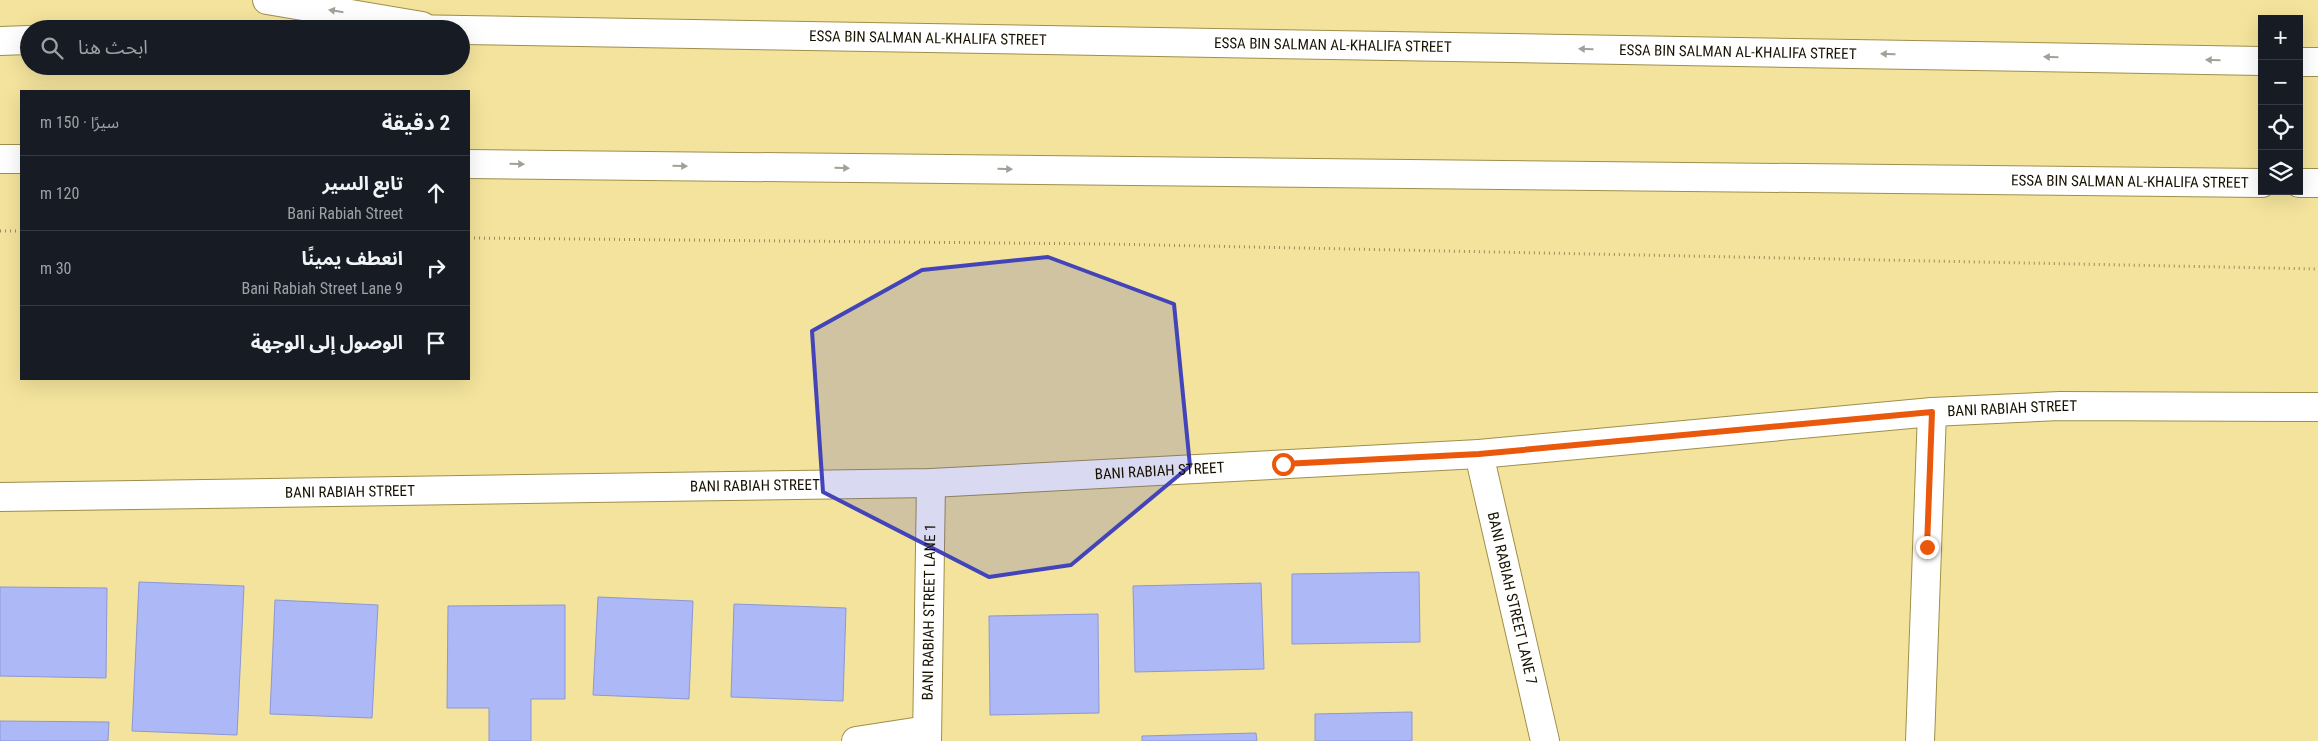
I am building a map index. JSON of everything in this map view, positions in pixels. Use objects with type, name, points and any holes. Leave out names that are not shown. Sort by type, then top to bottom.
[{"type":"main road","points":[[267,0],[388,20]]},
{"type":"main road","name":"ESSA BIN SALMAN AL-KHALIFA STREET","points":[[470,29],[2258,61]]},
{"type":"main road","points":[[0,40],[20,40]]},
{"type":"main road","points":[[2303,62],[2318,62]]},
{"type":"main road","points":[[0,159],[20,159]]},
{"type":"main road","name":"ESSA BIN SALMAN AL-KHALIFA STREET","points":[[470,164],[2258,183]]},
{"type":"main road","points":[[2303,183],[2318,183]]},
{"type":"main road","name":"BANI RABIAH STREET","points":[[0,497],[931,483],[1479,454],[1932,412],[2060,406],[2318,407]]},
{"type":"main road","points":[[1920,741],[1932,412]]},
{"type":"main road","name":"BANI RABIAH STREET LANE 7","points":[[1479,454],[1545,741]]},
{"type":"main road","name":"BANI RABIAH STREET LANE 1","points":[[927,736],[931,483]]},
{"type":"main road","points":[[856,741],[927,736]]},
{"type":"path","points":[[0,231],[20,231]]},
{"type":"path","points":[[470,238],[1126,244],[2318,269]]},
{"type":"highlighted area","points":[[1048,257],[1174,304],[1190,466],[1071,565],[989,577],[823,492],[812,331],[922,270]]},
{"type":"building","points":[[1419,572],[1420,642],[1292,644],[1292,574]]},
{"type":"building","points":[[139,582],[244,586],[237,735],[132,731]]},
{"type":"building","points":[[1261,583],[1264,669],[1135,672],[1133,586]]},
{"type":"building","points":[[0,587],[107,588],[106,678],[0,676]]},
{"type":"building","points":[[598,597],[693,601],[689,699],[593,695]]},
{"type":"building","points":[[275,600],[378,605],[372,718],[270,714]]},
{"type":"building","points":[[734,604],[846,608],[843,701],[731,697]]},
{"type":"building","points":[[565,605],[565,699],[531,699],[531,741],[489,741],[489,708],[447,708],[448,606]]},
{"type":"building","points":[[1098,614],[1099,713],[990,715],[989,616]]},
{"type":"building","points":[[1412,712],[1412,741],[1315,741],[1315,714]]},
{"type":"building","points":[[0,721],[109,722],[108,741],[0,741]]},
{"type":"building","points":[[1256,733],[1257,741],[1142,741],[1142,736]]},
{"type":"route","points":[[1283,464],[1479,454],[1932,412],[1927,547]]}]
